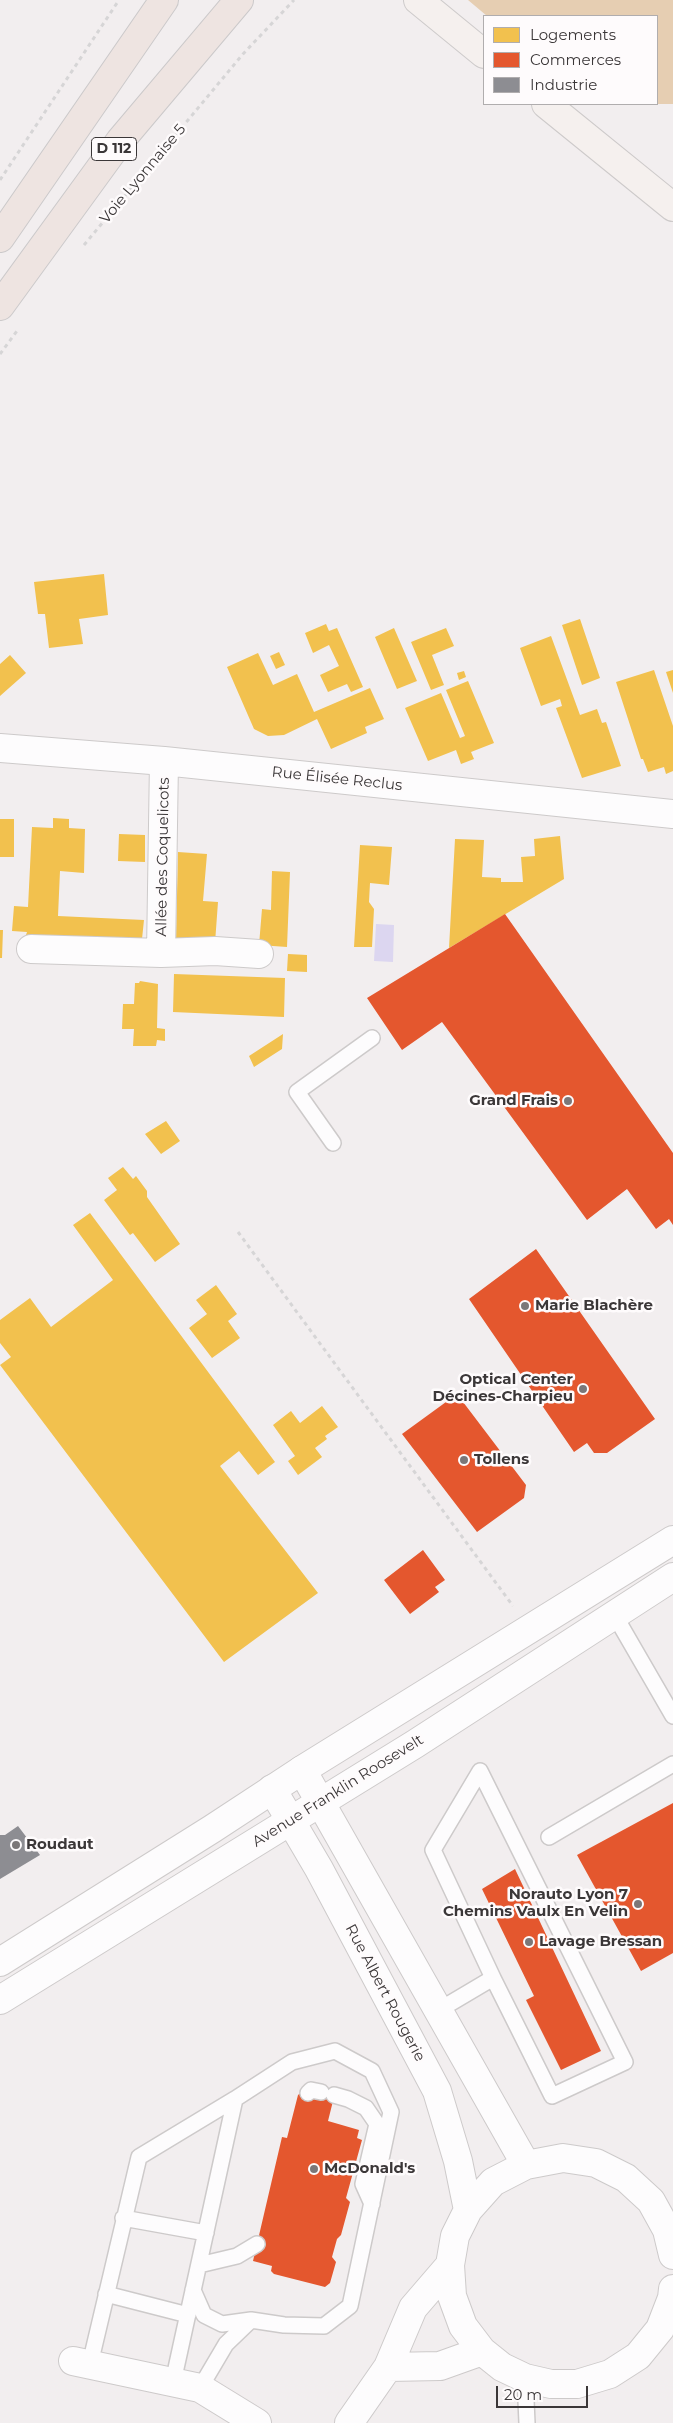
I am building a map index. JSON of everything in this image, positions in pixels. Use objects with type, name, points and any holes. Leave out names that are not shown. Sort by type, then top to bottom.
[{"type":"main road","name":"D 112","points":[[0,238],[164,0]]},
{"type":"main road","name":"D 112","points":[[0,306],[120,141],[239,0]]},
{"type":"main road","points":[[418,0],[483,53]]},
{"type":"main road","points":[[547,105],[673,207]]},
{"type":"street","name":"Rue Élisée Reclus","points":[[0,748],[164,761],[673,814]]},
{"type":"street","name":"Allée des Coquelicots","points":[[161,952],[164,761]]},
{"type":"street","name":"Allée des Coquelicots","points":[[31,949],[161,952],[215,951],[259,954]]},
{"type":"street","points":[[0,1962],[302,1770],[673,1540]]},
{"type":"street","name":"Avenue Franklin Roosevelt","points":[[0,2000],[415,1744],[673,1577]]},
{"type":"street","points":[[302,1770],[439,2010],[482,2092],[526,2164]]},
{"type":"street","name":"Rue Albert Rougerie","points":[[272,1789],[437,2091],[458,2161],[468,2210]]},
{"type":"street","points":[[671,2238],[651,2201],[626,2178],[596,2163],[563,2158],[526,2164],[492,2182],[468,2210],[455,2236],[450,2265],[452,2296],[463,2326],[482,2351],[502,2367],[525,2378],[551,2384],[577,2384],[610,2374],[638,2356],[660,2329],[672,2298],[673,2290]]},
{"type":"street","points":[[349,2423],[388,2367],[413,2308],[450,2265]]},
{"type":"street","points":[[388,2367],[440,2366],[482,2351]]},
{"type":"street","points":[[81,2363],[200,2388],[257,2423]]},
{"type":"lane","points":[[333,1144],[297,1092],[372,1038]]},
{"type":"lane","points":[[614,1614],[673,1716]]},
{"type":"lane","points":[[549,1837],[673,1764]]},
{"type":"lane","points":[[480,1771],[625,2062],[552,2096],[493,1978],[433,1850],[480,1771]]},
{"type":"lane","points":[[439,2010],[493,1978]]},
{"type":"lane","points":[[81,2363],[106,2294],[139,2157],[292,2062],[335,2051],[372,2071],[391,2112],[350,2306],[324,2326],[284,2325],[251,2320],[222,2324],[204,2315],[193,2290]]},
{"type":"lane","points":[[321,2094],[348,2099],[366,2108],[377,2124],[363,2184],[372,2204]]},
{"type":"lane","points":[[173,2382],[235,2099]]},
{"type":"lane","points":[[123,2218],[206,2234]]},
{"type":"lane","points":[[199,2265],[237,2256],[257,2244]]},
{"type":"lane","points":[[106,2294],[188,2315]]},
{"type":"lane","points":[[200,2388],[226,2344],[251,2320]]},
{"type":"lane","points":[[525,2378],[527,2423]]},
{"type":"path","points":[[0,180],[119,0]]},
{"type":"path","name":"Voie Lyonnaise 5","points":[[80,250],[243,54],[294,0]]},
{"type":"path","points":[[0,354],[22,324]]},
{"type":"path","points":[[238,1232],[529,1628]]},
{"type":"shaded area","points":[[468,0],[673,0],[673,104],[658,104],[658,15],[486,15]]},
{"type":"shaded area","points":[[376,924],[394,925],[393,962],[374,961]]},
{"type":"building: Logements","points":[[104,574],[108,615],[79,619],[83,644],[49,648],[45,614],[38,614],[34,582]]},
{"type":"building: Logements","points":[[580,619],[600,678],[582,685],[562,625]]},
{"type":"building: Logements","points":[[326,624],[329,631],[337,628],[363,687],[351,692],[347,684],[328,692],[320,675],[339,666],[329,645],[313,653],[305,633]]},
{"type":"building: Logements","points":[[394,628],[417,681],[397,689],[375,637]]},
{"type":"building: Logements","points":[[446,628],[454,646],[432,655],[444,685],[431,690],[411,642]]},
{"type":"building: Logements","points":[[551,636],[580,715],[597,709],[602,723],[606,722],[621,766],[582,778],[556,708],[562,706],[560,699],[541,706],[520,648]]},
{"type":"building: Logements","points":[[279,652],[285,665],[276,669],[270,656]]},
{"type":"building: Logements","points":[[258,653],[273,685],[297,674],[314,712],[370,688],[384,719],[365,727],[367,733],[331,749],[317,719],[284,735],[268,736],[254,729],[227,667]]},
{"type":"building: Logements","points":[[10,655],[26,673],[0,696],[0,664]]},
{"type":"building: Logements","points":[[654,670],[673,726],[673,771],[666,774],[664,767],[648,772],[643,759],[641,759],[616,682]]},
{"type":"building: Logements","points":[[673,670],[673,693],[666,672]]},
{"type":"building: Logements","points":[[464,671],[466,677],[459,680],[457,673]]},
{"type":"building: Logements","points":[[468,681],[494,743],[471,752],[474,759],[461,764],[456,750],[428,761],[405,708],[441,693],[460,738],[465,736],[446,690]]},
{"type":"building: Logements","points":[[53,818],[69,819],[69,828],[85,829],[84,873],[60,871],[58,916],[144,920],[142,939],[26,935],[27,932],[12,931],[14,906],[28,907],[32,827],[53,828]]},
{"type":"building: Logements","points":[[0,819],[14,819],[14,857],[0,857]]},
{"type":"building: Logements","points":[[119,834],[145,835],[145,862],[118,861]]},
{"type":"building: Logements","points":[[560,836],[564,879],[449,948],[455,839],[484,840],[482,877],[501,878],[501,882],[523,882],[521,857],[535,856],[534,839]]},
{"type":"building: Logements","points":[[360,845],[392,847],[389,885],[370,883],[369,902],[374,909],[372,947],[354,947]]},
{"type":"building: Logements","points":[[178,852],[207,854],[203,901],[218,902],[215,943],[176,941]]},
{"type":"building: Logements","points":[[272,871],[290,872],[287,947],[259,945],[262,909],[271,910]]},
{"type":"building: Logements","points":[[0,930],[3,930],[2,958],[0,958]]},
{"type":"building: Logements","points":[[288,954],[307,955],[307,972],[287,971]]},
{"type":"building: Logements","points":[[174,974],[285,978],[284,1017],[173,1012]]},
{"type":"building: Logements","points":[[140,981],[158,984],[157,1028],[165,1029],[165,1041],[157,1040],[156,1046],[133,1046],[134,1029],[122,1029],[123,1004],[134,1004],[135,983]]},
{"type":"building: Logements","points":[[283,1034],[282,1049],[254,1067],[249,1056]]},
{"type":"building: Logements","points":[[166,1121],[180,1141],[161,1154],[145,1134]]},
{"type":"building: Logements","points":[[123,1167],[133,1179],[136,1176],[147,1191],[147,1197],[180,1244],[155,1262],[133,1233],[130,1235],[104,1200],[117,1190],[108,1178]]},
{"type":"building: Logements","points":[[90,1213],[275,1462],[258,1475],[239,1451],[220,1466],[318,1593],[224,1662],[0,1365],[11,1357],[0,1343],[0,1320],[30,1298],[51,1327],[113,1280],[73,1225]]},
{"type":"building: Logements","points":[[216,1285],[237,1314],[228,1321],[240,1338],[212,1358],[189,1328],[207,1314],[196,1300]]},
{"type":"building: Logements","points":[[322,1406],[338,1427],[325,1436],[327,1439],[315,1448],[322,1457],[298,1475],[288,1461],[295,1456],[273,1425],[291,1411],[300,1423]]},
{"type":"building: Commerces","name":"Grand Frais","points":[[505,914],[673,1153],[673,1225],[669,1219],[656,1229],[627,1189],[587,1220],[442,1022],[402,1050],[367,998]]},
{"type":"building: Commerces","name":"Optical Center Décines-Charpieu","points":[[536,1249],[655,1419],[607,1453],[594,1453],[587,1443],[574,1452],[469,1299]]},
{"type":"building: Commerces","name":"Tollens","points":[[457,1394],[526,1485],[524,1498],[477,1532],[402,1434]]},
{"type":"building: Commerces","points":[[423,1550],[445,1580],[435,1587],[439,1592],[410,1614],[384,1580]]},
{"type":"building: Commerces","name":"Norauto Lyon 7 Chemins Vaulx En Velin","points":[[673,1803],[673,1953],[641,1971],[577,1855]]},
{"type":"building: Commerces","name":"Lavage Bressan","points":[[515,1869],[601,2051],[561,2070],[526,2000],[534,1996],[482,1889]]},
{"type":"building: Commerces","name":"McDonald's","points":[[303,2091],[335,2093],[328,2121],[359,2130],[357,2138],[362,2140],[346,2198],[350,2202],[341,2235],[337,2239],[332,2257],[336,2262],[330,2283],[325,2287],[274,2274],[271,2271],[272,2266],[253,2261],[282,2137],[287,2138],[298,2095]]},
{"type":"building: Industrie","name":"Roudaut","points":[[18,1826],[40,1855],[0,1879],[0,1835],[5,1835]]},
{"type":"place","name":"Grand Frais","points":[[568,1101]]},
{"type":"place","name":"Marie Blachère","points":[[525,1306]]},
{"type":"place","name":"Optical Center Décines-Charpieu","points":[[583,1389]]},
{"type":"place","name":"Tollens","points":[[464,1460]]},
{"type":"place","name":"Roudaut","points":[[16,1845]]},
{"type":"place","name":"Norauto Lyon 7 Chemins Vaulx En Velin","points":[[638,1904]]},
{"type":"place","name":"Lavage Bressan","points":[[529,1942]]},
{"type":"place","name":"McDonald's","points":[[314,2169]]}]
